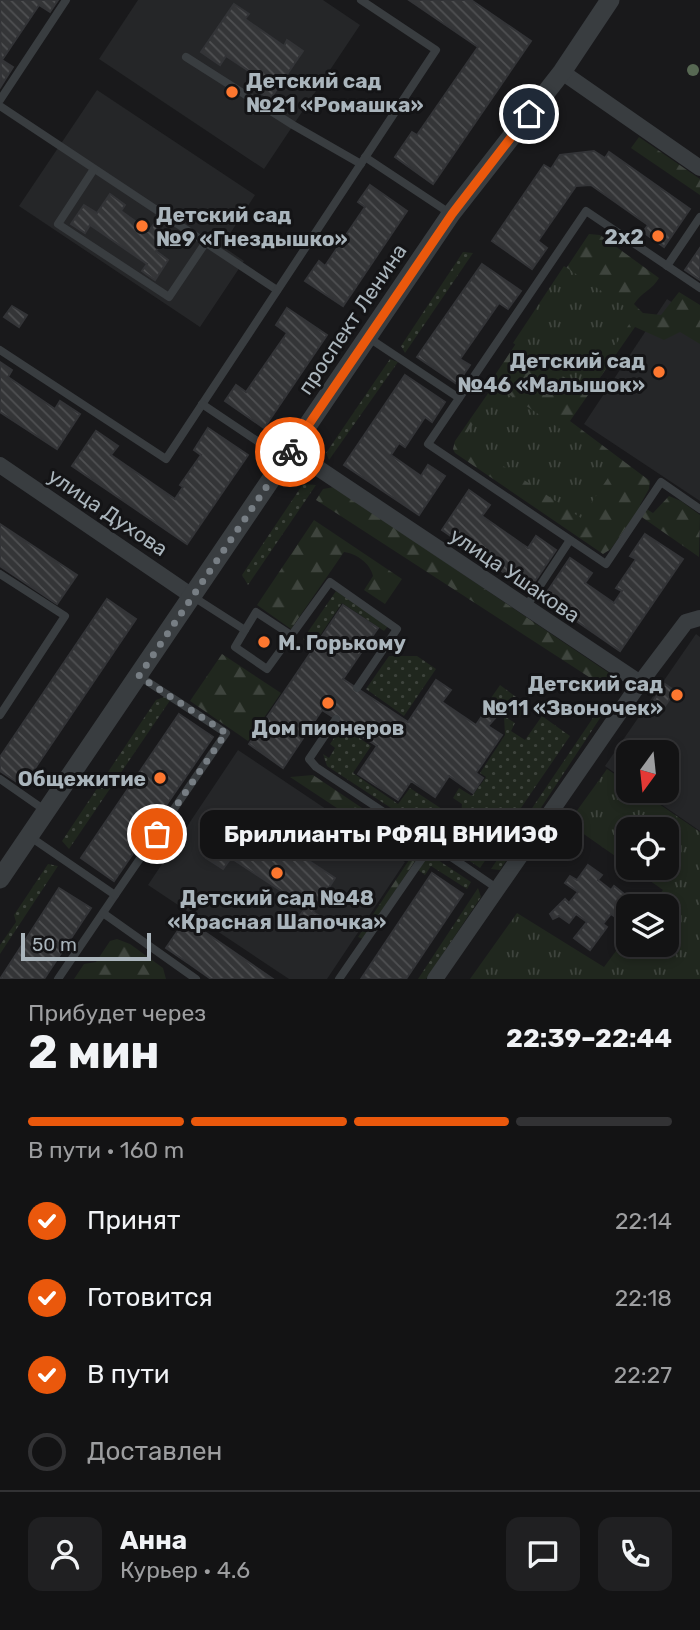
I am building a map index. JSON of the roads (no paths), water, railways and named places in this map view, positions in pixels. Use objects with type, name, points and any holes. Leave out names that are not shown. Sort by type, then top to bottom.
[{"type":"street","name":"проспект Ленина","points":[[0,879],[452,214],[562,72],[610,0]]},
{"type":"street","points":[[562,72],[700,168]]},
{"type":"street","name":"улица Ушакова","points":[[288,455],[640,683]]},
{"type":"street","name":"улица Духова","points":[[0,465],[192,596]]},
{"type":"street","points":[[435,979],[640,683],[686,622],[700,618]]},
{"type":"lane","points":[[0,100],[66,0]]},
{"type":"lane","points":[[0,350],[166,459],[436,50],[360,0]]},
{"type":"lane","points":[[186,57],[293,125],[363,161],[452,214]]},
{"type":"lane","points":[[0,106],[277,290]]},
{"type":"lane","points":[[94,169],[58,223],[169,297],[206,242]]},
{"type":"lane","points":[[700,288],[586,211],[428,444],[606,564],[661,482],[700,509]]},
{"type":"lane","points":[[667,266],[700,217]]},
{"type":"lane","points":[[368,337],[459,398]]},
{"type":"lane","points":[[202,404],[288,455]]},
{"type":"lane","points":[[526,607],[570,540]]},
{"type":"lane","points":[[0,574],[65,616],[0,715]]},
{"type":"lane","points":[[291,635],[256,612],[235,647],[267,669],[330,582],[397,629],[357,688]]},
{"type":"lane","points":[[192,596],[246,630]]},
{"type":"lane","points":[[58,979],[226,733],[139,676]]},
{"type":"lane","points":[[336,719],[309,759],[316,767],[498,889]]},
{"type":"lane","points":[[0,779],[46,811]]},
{"type":"lane","points":[[29,836],[115,895]]},
{"type":"lane","points":[[339,979],[432,844]]},
{"type":"lane","points":[[103,913],[195,979]]},
{"type":"place","name":"Детский сад №21 «Ромашка»","points":[[232,92]]},
{"type":"place","name":"Детский сад №9 «Гнездышко»","points":[[142,226]]},
{"type":"place","name":"2x2","points":[[658,236]]},
{"type":"place","name":"Детский сад №46 «Малышок»","points":[[659,372]]},
{"type":"place","name":"М. Горькому","points":[[264,642]]},
{"type":"place","name":"Детский сад №11 «Звоночек»","points":[[677,695]]},
{"type":"place","name":"Дом пионеров","points":[[328,703]]},
{"type":"place","name":"Общежитие","points":[[160,778]]},
{"type":"place","name":"Бриллианты РФЯЦ ВНИИЭФ","points":[[157,834]]},
{"type":"place","name":"Детский сад №48 «Красная Шапочка»","points":[[277,873]]}]
